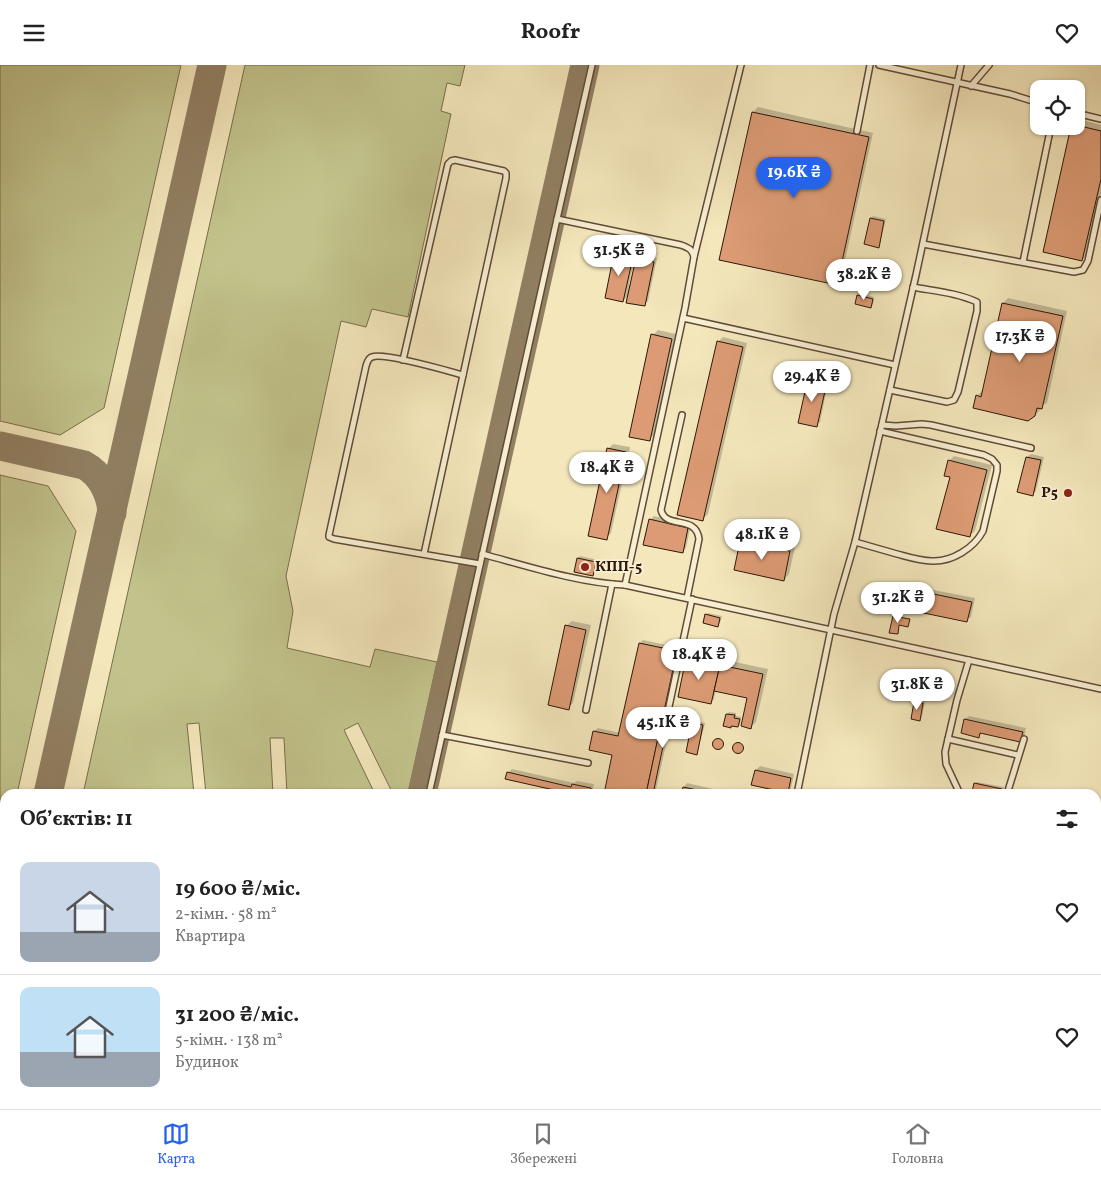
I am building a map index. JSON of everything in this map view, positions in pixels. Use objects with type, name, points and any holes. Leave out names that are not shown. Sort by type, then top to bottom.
[{"type":"lane","points":[[430,789],[592,65]]},
{"type":"lane","points":[[625,585],[683,318],[694,257],[740,65]]},
{"type":"lane","points":[[857,131],[870,65]]},
{"type":"lane","points":[[879,65],[1010,94],[1030,100]]},
{"type":"lane","points":[[797,789],[834,614],[856,542],[914,287],[961,65]]},
{"type":"lane","points":[[971,86],[989,65]]},
{"type":"lane","points":[[1085,115],[1101,119]]},
{"type":"lane","points":[[1023,262],[1049,135]]},
{"type":"lane","points":[[403,359],[448,164],[455,160],[506,173],[424,554]]},
{"type":"lane","points":[[923,244],[1074,272],[1083,269],[1088,261],[1101,200]]},
{"type":"lane","points":[[557,219],[681,245],[689,248],[694,257]]},
{"type":"lane","points":[[890,389],[947,401],[954,400],[958,392],[977,311],[977,302],[914,287]]},
{"type":"lane","points":[[683,318],[895,365]]},
{"type":"lane","points":[[463,375],[403,359],[381,356],[370,358],[329,537],[480,564]]},
{"type":"lane","points":[[667,716],[698,539],[698,533],[692,526],[666,518],[661,510],[682,415]]},
{"type":"lane","points":[[881,428],[922,424],[931,425],[1031,448]]},
{"type":"lane","points":[[856,542],[915,559],[931,561],[952,557],[964,551],[979,539],[983,531],[997,471],[997,465],[992,459],[984,455],[881,428]]},
{"type":"lane","points":[[482,554],[573,577],[625,585],[1101,689]]},
{"type":"lane","points":[[586,709],[612,584]]},
{"type":"lane","points":[[958,789],[946,764],[945,752],[957,700],[969,660]]},
{"type":"lane","points":[[442,735],[588,763]]},
{"type":"lane","points":[[948,739],[1018,755]]},
{"type":"lane","points":[[1008,789],[1024,739]]},
{"type":"green space","points":[[0,65],[181,65],[104,408],[60,435],[0,421]]},
{"type":"green space","points":[[245,65],[465,65],[460,86],[447,83],[441,111],[451,114],[408,317],[372,309],[366,327],[341,321],[286,576],[293,611],[287,648],[370,667],[375,649],[437,662],[409,789],[391,789],[358,723],[344,730],[373,789],[287,789],[284,738],[270,738],[273,789],[206,789],[199,723],[187,724],[194,789],[84,789]]},
{"type":"green space","points":[[0,475],[48,486],[76,531],[18,789],[0,789]]},
{"type":"building","points":[[752,112],[869,137],[837,285],[719,260]]},
{"type":"building","points":[[1085,127],[1101,131],[1101,179],[1082,261],[1043,252],[1069,135],[1085,135]]},
{"type":"building","points":[[870,218],[884,221],[879,248],[864,244]]},
{"type":"building","points":[[614,253],[633,257],[623,302],[605,298]]},
{"type":"building","points":[[636,258],[654,262],[645,306],[626,303]]},
{"type":"building","points":[[857,295],[873,299],[871,308],[855,304]]},
{"type":"building","points":[[1002,303],[1063,316],[1042,409],[1037,408],[1035,416],[1028,421],[973,408],[976,395],[981,397]]},
{"type":"building","points":[[651,334],[672,339],[650,441],[629,437]]},
{"type":"building","points":[[717,341],[743,347],[703,521],[677,515]]},
{"type":"building","points":[[808,378],[827,382],[817,427],[798,423]]},
{"type":"building","points":[[607,448],[626,452],[607,540],[588,536]]},
{"type":"building","points":[[1026,457],[1041,460],[1033,496],[1017,492]]},
{"type":"building","points":[[948,460],[987,470],[970,537],[936,529],[950,477],[944,476]]},
{"type":"building","points":[[649,519],[688,528],[683,553],[643,545]]},
{"type":"building","points":[[740,541],[790,551],[784,581],[734,570]]},
{"type":"building","name":"КПП-5","points":[[577,558],[596,562],[593,576],[574,572]]},
{"type":"building","points":[[919,591],[972,602],[967,622],[914,611]]},
{"type":"building","points":[[705,614],[720,618],[718,627],[703,623]]},
{"type":"building","points":[[893,616],[910,619],[908,627],[899,625],[898,634],[889,633]]},
{"type":"building","points":[[565,625],[586,630],[569,710],[548,705]]},
{"type":"building","points":[[639,643],[677,651],[647,789],[605,789],[612,755],[589,750],[593,731],[618,736]]},
{"type":"building","points":[[686,658],[720,665],[711,704],[678,697]]},
{"type":"building","points":[[720,665],[763,674],[751,729],[741,726],[747,698],[714,691]]},
{"type":"building","points":[[914,702],[923,703],[920,721],[911,719]]},
{"type":"building","points":[[726,714],[735,715],[734,718],[740,719],[738,727],[723,726]]},
{"type":"building","points":[[662,719],[687,725],[684,736],[666,732],[654,789],[647,789]]},
{"type":"building","points":[[964,719],[1023,732],[1020,742],[980,733],[979,738],[961,733]]},
{"type":"building","points":[[692,722],[703,725],[697,755],[686,752]]},
{"type":"building","points":[[718,738],[724,744],[718,750],[712,744]]},
{"type":"building","points":[[738,742],[744,748],[738,754],[732,748]]},
{"type":"building","points":[[755,770],[791,778],[789,789],[770,789],[751,785]]},
{"type":"building","points":[[507,772],[571,787],[572,784],[591,788],[550,789],[505,779]]},
{"type":"building","points":[[974,783],[1002,789],[973,789]]},
{"type":"taxiway","points":[[49,789],[212,65]]},
{"type":"taxiway","points":[[423,789],[585,65]]},
{"type":"taxiway","points":[[0,446],[84,465],[104,485],[110,499],[112,513]]},
{"type":"place","name":"P5","points":[[1068,493]]},
{"type":"place","name":"КПП-5","points":[[585,567]]}]
